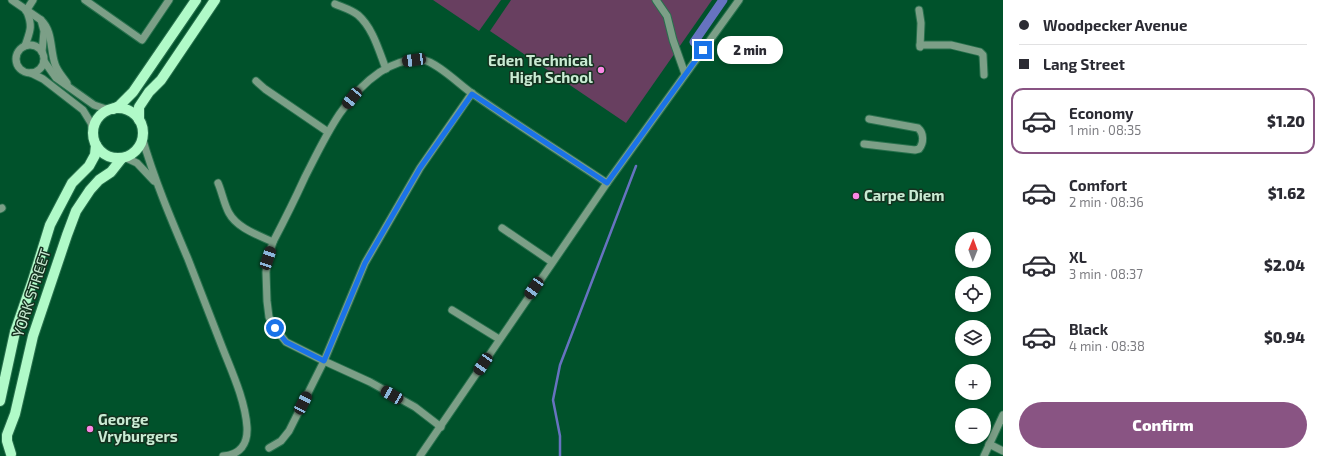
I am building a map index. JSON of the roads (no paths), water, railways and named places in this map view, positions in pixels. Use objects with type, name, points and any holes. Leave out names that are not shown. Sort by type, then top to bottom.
[{"type":"main road","points":[[93,131],[96,120],[104,112],[120,106],[133,92],[196,0]]},
{"type":"main road","points":[[142,137],[139,120],[139,107],[149,92],[161,80],[215,0]]},
{"type":"main road","points":[[110,110],[126,110],[139,120]]},
{"type":"main road","name":"YORK STREET","points":[[0,401],[15,332],[50,225],[72,183],[89,166],[95,155],[96,145],[93,131]]},
{"type":"main road","name":"YORK STREET","points":[[13,455],[7,441],[7,435],[15,414],[33,336],[76,211],[98,180],[111,172],[123,157],[134,152],[141,143],[142,137]]},
{"type":"main road","points":[[96,145],[102,153],[117,158],[123,157]]},
{"type":"main road","name":"YORK STREET","points":[[0,451],[13,455]]},
{"type":"street","points":[[27,11],[33,0]]},
{"type":"street","points":[[85,0],[142,40],[169,0]]},
{"type":"street","points":[[656,0],[667,16],[673,40],[685,74]]},
{"type":"street","points":[[420,456],[607,183],[739,0]]},
{"type":"street","points":[[17,1],[27,11],[46,25],[50,33],[55,65],[74,91]]},
{"type":"street","points":[[335,4],[356,14],[362,20],[372,36],[386,68]]},
{"type":"street","points":[[919,10],[921,23],[920,46],[951,45],[980,52],[983,55],[984,75]]},
{"type":"street","points":[[27,11],[32,23],[25,46],[18,52],[16,60],[19,68],[22,71],[31,73],[43,79],[83,110],[91,123],[93,131]]},
{"type":"street","points":[[41,20],[44,31],[42,52],[44,61],[56,78],[94,105],[110,110]]},
{"type":"street","points":[[25,46],[35,46],[42,52]]},
{"type":"street","points":[[441,427],[415,407],[370,382],[286,342],[275,328],[269,316],[266,272],[268,258],[273,242],[328,132],[345,106],[359,89],[386,68],[397,63],[424,60],[435,65],[472,94],[607,183]]},
{"type":"street","points":[[31,73],[39,70],[44,61]]},
{"type":"street","points":[[256,81],[265,89],[328,132]]},
{"type":"street","points":[[269,448],[281,441],[289,431],[324,361],[365,263],[420,168],[472,94]]},
{"type":"street","points":[[864,144],[916,150],[919,149],[922,144],[921,130],[918,128],[869,119]]},
{"type":"street","points":[[142,137],[151,169],[202,294],[242,400],[247,428],[246,440],[242,448],[237,452],[223,456]]},
{"type":"street","points":[[123,157],[136,163],[158,186]]},
{"type":"street","points":[[218,183],[229,212],[234,220],[241,226],[273,242]]},
{"type":"street","points":[[502,228],[552,262]]},
{"type":"street","points":[[452,310],[499,339]]},
{"type":"street","points":[[991,440],[1001,423],[1003,415]]},
{"type":"street","points":[[984,456],[989,444],[1003,451]]},
{"type":"waterway","points":[[694,42],[723,0]]},
{"type":"waterway","points":[[560,456],[560,436],[553,400],[560,365],[636,166]]},
{"type":"place","name":"Eden Technical High School","points":[[601,70]]},
{"type":"place","name":"Carpe Diem","points":[[856,196]]},
{"type":"place","name":"George Vryburgers","points":[[90,429]]}]
